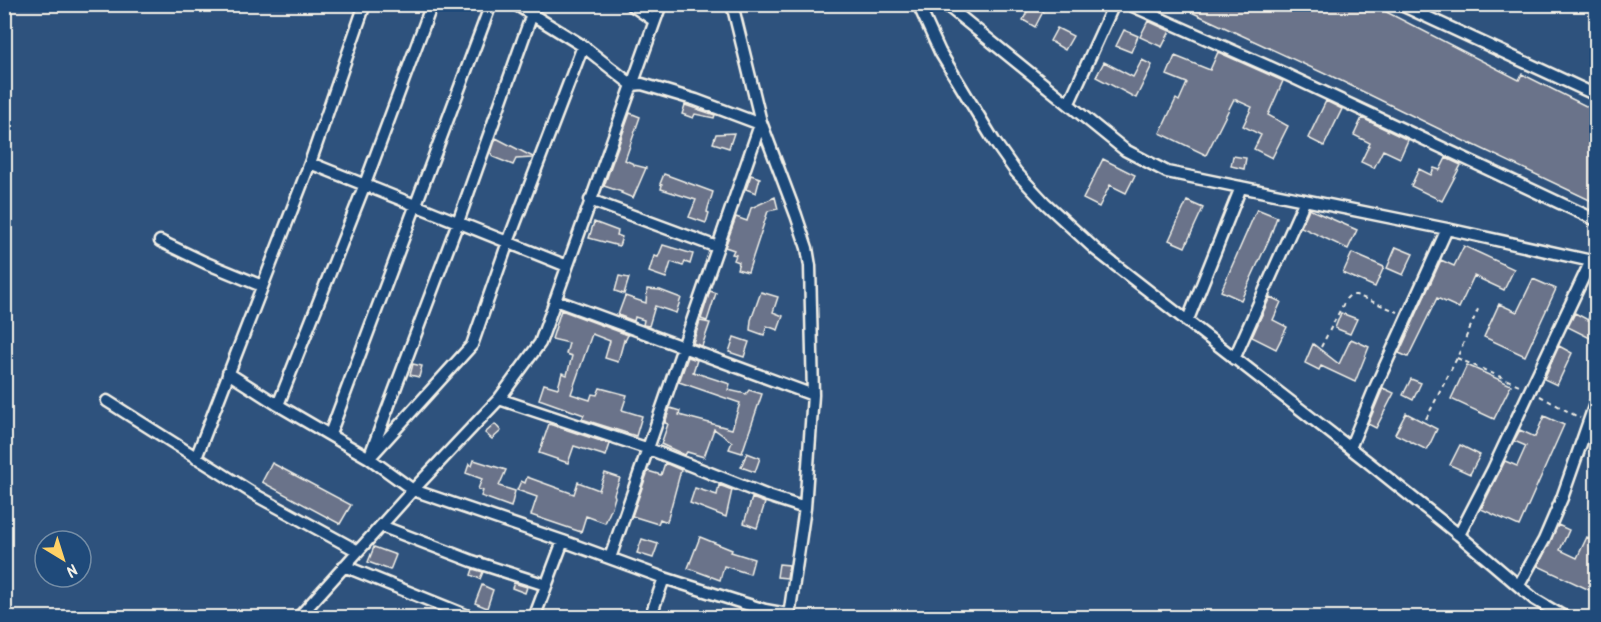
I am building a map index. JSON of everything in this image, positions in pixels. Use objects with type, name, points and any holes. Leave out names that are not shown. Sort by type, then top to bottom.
[{"type":"street","points":[[196,458],[310,164],[364,4]]},
{"type":"street","points":[[278,405],[365,184],[432,4]]},
{"type":"street","points":[[330,434],[492,4]]},
{"type":"street","points":[[515,4],[583,46],[632,85],[642,84],[761,123]]},
{"type":"street","points":[[630,4],[655,21]]},
{"type":"street","points":[[304,616],[344,566],[499,399],[540,344],[661,4]]},
{"type":"street","points":[[228,373],[369,458],[413,490],[664,578],[786,615],[790,609],[805,508],[813,394],[812,283],[807,248],[761,123],[732,4]]},
{"type":"street","points":[[918,4],[940,52],[994,141],[1023,180],[1096,250],[1350,448],[1459,535],[1534,599],[1566,618]]},
{"type":"street","points":[[945,4],[1125,150],[1167,172],[1447,228],[1594,262],[1459,535]]},
{"type":"street","points":[[1068,104],[1114,4]]},
{"type":"street","points":[[1128,4],[1281,72],[1596,220]]},
{"type":"street","points":[[1399,4],[1596,95]]},
{"type":"street","points":[[369,458],[458,222],[532,14]]},
{"type":"street","points":[[369,458],[472,345],[508,242],[583,46]]},
{"type":"street","points":[[609,558],[649,449],[761,123]]},
{"type":"street","points":[[310,164],[567,266]]},
{"type":"street","points":[[1187,322],[1241,187]]},
{"type":"street","points":[[590,200],[717,247]]},
{"type":"street","points":[[1234,358],[1305,200]]},
{"type":"street","points":[[1350,448],[1447,228]]},
{"type":"street","points":[[160,240],[262,286]]},
{"type":"street","points":[[555,300],[813,394]]},
{"type":"street","points":[[499,399],[649,449],[768,496],[805,508]]},
{"type":"street","points":[[107,401],[259,497],[358,551]]},
{"type":"street","points":[[1519,585],[1544,540],[1562,498],[1596,401]]},
{"type":"street","points":[[381,526],[472,561],[546,585]]},
{"type":"street","points":[[534,618],[563,541]]},
{"type":"street","points":[[344,566],[473,618]]},
{"type":"street","points":[[650,618],[664,578]]},
{"type":"path","points":[[1321,347],[1350,295],[1356,295],[1408,316]]},
{"type":"path","points":[[1426,419],[1479,308]]},
{"type":"building","points":[[1031,4],[1047,4],[1035,27],[1023,20]]},
{"type":"building","points":[[1174,4],[1371,4],[1519,80],[1522,74],[1596,111],[1596,203],[1323,72]]},
{"type":"building","points":[[1148,21],[1170,31],[1162,47],[1140,37]]},
{"type":"building","points":[[1057,28],[1073,36],[1065,50],[1050,41]]},
{"type":"building","points":[[1124,30],[1138,36],[1131,52],[1116,46]]},
{"type":"building","points":[[1218,52],[1283,81],[1268,115],[1288,126],[1272,158],[1254,149],[1261,135],[1243,126],[1252,107],[1234,99],[1206,155],[1160,133],[1176,99],[1179,101],[1187,83],[1167,75],[1175,56],[1210,70]]},
{"type":"building","points":[[1142,60],[1152,65],[1136,98],[1096,77],[1104,62],[1133,77]]},
{"type":"building","points":[[1326,101],[1342,109],[1324,146],[1308,138]]},
{"type":"building","points":[[685,105],[715,115],[714,118],[695,114],[693,118],[682,114]]},
{"type":"building","points":[[630,113],[640,117],[625,160],[646,168],[633,198],[604,186]]},
{"type":"building","points":[[1362,118],[1408,140],[1400,158],[1383,150],[1374,168],[1361,162],[1370,143],[1354,135]]},
{"type":"building","points":[[734,133],[729,148],[713,143],[716,134]]},
{"type":"building","points":[[496,138],[533,157],[516,159],[513,165],[493,157],[491,153]]},
{"type":"building","points":[[1233,156],[1246,158],[1244,169],[1231,166]]},
{"type":"building","points":[[1446,158],[1461,165],[1442,201],[1411,186],[1419,169],[1431,175],[1434,168],[1440,170]]},
{"type":"building","points":[[1103,159],[1135,175],[1126,193],[1110,185],[1099,207],[1083,199]]},
{"type":"building","points":[[664,174],[713,192],[706,223],[689,217],[696,200],[661,189],[660,184]]},
{"type":"building","points":[[751,175],[760,178],[756,193],[746,189]]},
{"type":"building","points":[[775,197],[778,209],[768,211],[748,272],[737,269],[739,262],[734,260],[736,255],[732,254],[734,250],[725,247],[736,217],[747,221],[751,208]]},
{"type":"building","points":[[1187,201],[1203,208],[1185,247],[1169,240]]},
{"type":"building","points":[[1257,209],[1277,217],[1241,300],[1221,291]]},
{"type":"building","points":[[1309,209],[1357,230],[1348,249],[1301,227]]},
{"type":"building","points":[[594,222],[618,231],[617,235],[622,237],[619,246],[589,238]]},
{"type":"building","points":[[663,245],[693,254],[690,264],[685,262],[683,266],[671,262],[666,278],[649,272],[654,256],[658,257]]},
{"type":"building","points":[[1464,246],[1514,269],[1504,290],[1474,276],[1459,308],[1437,298],[1408,357],[1399,353],[1441,260],[1454,266]]},
{"type":"building","points":[[1396,247],[1413,254],[1403,275],[1387,268]]},
{"type":"building","points":[[1352,253],[1384,267],[1375,287],[1343,273]]},
{"type":"building","points":[[619,276],[629,278],[624,294],[615,291]]},
{"type":"building","points":[[1533,279],[1556,289],[1525,356],[1484,337],[1499,304],[1517,312]]},
{"type":"building","points":[[647,289],[660,290],[681,298],[676,313],[655,306],[649,326],[643,325],[644,320],[635,317],[634,321],[618,315],[625,296],[646,303]]},
{"type":"building","points":[[710,291],[716,293],[707,321],[701,319]]},
{"type":"building","points":[[761,292],[778,297],[773,312],[783,316],[778,330],[767,326],[764,335],[750,330],[751,320]]},
{"type":"building","points":[[1270,297],[1281,302],[1273,320],[1287,327],[1276,349],[1252,337]]},
{"type":"building","points":[[1596,302],[1596,341],[1568,327],[1575,313],[1588,320]]},
{"type":"building","points":[[561,310],[628,335],[624,340],[618,362],[605,358],[610,341],[592,334],[571,394],[590,400],[592,394],[597,395],[600,388],[627,395],[622,410],[642,416],[636,436],[582,419],[584,415],[539,399],[544,384],[558,388],[562,373],[567,375],[572,356],[566,354],[569,343],[552,339]]},
{"type":"building","points":[[1341,313],[1357,319],[1350,334],[1335,328]]},
{"type":"building","points":[[700,321],[710,323],[702,346],[693,343]]},
{"type":"building","points":[[734,337],[749,342],[744,357],[729,352]]},
{"type":"building","points":[[1351,339],[1369,347],[1355,382],[1321,366],[1319,370],[1305,363],[1313,344],[1339,364]]},
{"type":"building","points":[[1559,346],[1572,353],[1557,385],[1544,379]]},
{"type":"building","points":[[688,357],[697,360],[693,372],[730,384],[728,390],[746,394],[749,390],[762,394],[742,453],[729,449],[732,442],[714,429],[704,457],[687,452],[685,455],[661,444],[668,424],[665,423],[670,408],[680,411],[679,415],[732,429],[740,403],[679,382]]},
{"type":"building","points":[[413,364],[422,366],[419,377],[410,375]]},
{"type":"building","points":[[1467,365],[1511,385],[1494,419],[1451,399]]},
{"type":"building","points":[[1411,379],[1421,383],[1413,400],[1403,395]]},
{"type":"building","points":[[1383,388],[1394,393],[1376,428],[1368,424]]},
{"type":"building","points":[[1406,413],[1437,429],[1427,450],[1395,434]]},
{"type":"building","points":[[1544,416],[1564,425],[1519,526],[1481,509],[1505,461],[1517,466],[1526,446],[1514,441],[1520,430],[1535,437]]},
{"type":"building","points":[[495,424],[501,431],[492,439],[485,433]]},
{"type":"building","points":[[549,424],[610,444],[606,456],[574,446],[568,463],[539,453]]},
{"type":"building","points":[[1460,445],[1480,455],[1470,474],[1450,465]]},
{"type":"building","points":[[747,453],[760,458],[755,472],[741,467]]},
{"type":"building","points":[[474,460],[506,470],[499,486],[515,491],[511,507],[481,496],[483,491],[478,489],[482,479],[466,473],[469,464],[472,466]]},
{"type":"building","points":[[272,463],[351,505],[340,524],[262,482]]},
{"type":"building","points":[[665,463],[681,470],[667,522],[660,519],[658,524],[632,516],[648,471],[661,475]]},
{"type":"building","points":[[605,473],[620,478],[612,507],[605,523],[586,516],[581,532],[531,515],[537,497],[517,490],[521,481],[525,483],[527,477],[574,494],[578,482],[599,490]]},
{"type":"building","points":[[719,485],[732,490],[726,517],[690,503],[695,488],[717,495]]},
{"type":"building","points":[[752,498],[765,503],[757,528],[744,523]]},
{"type":"building","points":[[1558,525],[1569,530],[1560,550],[1577,558],[1587,537],[1596,541],[1596,593],[1538,566]]},
{"type":"building","points":[[700,537],[732,550],[731,552],[754,559],[750,574],[724,566],[720,580],[688,568]]},
{"type":"building","points":[[642,539],[658,544],[653,558],[637,553]]},
{"type":"building","points":[[374,547],[396,555],[390,570],[368,562]]},
{"type":"building","points":[[779,564],[789,565],[787,578],[777,577]]},
{"type":"building","points":[[473,569],[483,572],[480,579],[471,575]]},
{"type":"building","points":[[514,583],[527,587],[525,593],[512,588]]},
{"type":"building","points":[[482,585],[493,590],[487,608],[475,603]]}]
